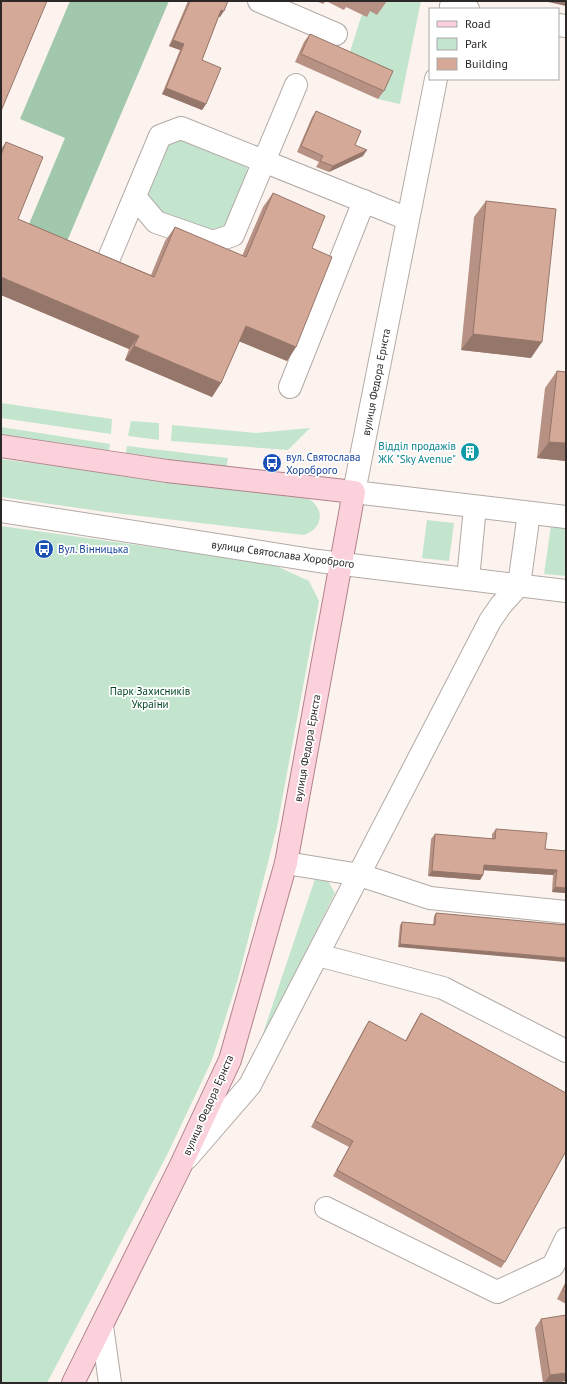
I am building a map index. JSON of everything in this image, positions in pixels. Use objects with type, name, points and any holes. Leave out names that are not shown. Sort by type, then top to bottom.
[{"type":"main road","points":[[1,446],[167,471],[354,492]]},
{"type":"main road","name":"вулиця Федора Ернста","points":[[73,1383],[180,1167],[230,1060],[286,863],[354,492]]},
{"type":"street","points":[[259,1],[336,34]]},
{"type":"street","name":"вулиця Федора Ернста","points":[[354,492],[436,80]]},
{"type":"street","points":[[135,197],[156,222],[213,242],[233,234],[296,85]]},
{"type":"street","points":[[109,258],[160,136],[181,128],[408,219]]},
{"type":"street","points":[[290,387],[364,201]]},
{"type":"street","points":[[354,492],[566,517]]},
{"type":"street","points":[[468,580],[475,507]]},
{"type":"street","name":"вулиця Святослава Хороброго","points":[[1,511],[318,561],[566,591]]},
{"type":"street","points":[[180,1167],[250,1085],[360,875],[490,621],[500,605],[519,585],[529,513]]},
{"type":"street","points":[[286,863],[360,875],[430,898],[566,912]]},
{"type":"street","points":[[318,955],[443,988],[566,1051]]},
{"type":"street","points":[[326,1208],[498,1292],[553,1266],[566,1239]]},
{"type":"street","points":[[102,1326],[110,1383]]},
{"type":"green space","points":[[70,1],[169,1],[65,246],[27,229],[65,138],[20,119]]},
{"type":"green space","points":[[384,1],[421,1],[400,104],[378,99],[387,79],[347,61],[362,14],[367,16],[369,11]]},
{"type":"green space","points":[[182,138],[247,164],[248,176],[227,226],[208,230],[161,213],[148,195],[167,146]]},
{"type":"green space","points":[[1,403],[112,419],[111,434],[1,418]]},
{"type":"green space","points":[[131,421],[159,423],[159,440],[128,436]]},
{"type":"green space","points":[[172,425],[256,433],[310,428],[288,450],[171,441]]},
{"type":"green space","points":[[1,427],[110,444],[108,456],[1,440]]},
{"type":"green space","points":[[127,446],[228,458],[226,471],[125,458]]},
{"type":"green space","points":[[1,459],[309,499],[318,508],[320,519],[315,528],[304,535],[106,512],[1,497]]},
{"type":"green space","points":[[427,520],[454,523],[449,561],[422,558]]},
{"type":"green space","points":[[551,525],[566,527],[566,576],[544,574]]},
{"type":"green space","name":"Парк Захисників України","points":[[1,526],[272,564],[309,581],[319,601],[277,827],[238,979],[212,1060],[167,1155],[47,1383],[1,1383]]},
{"type":"green space","points":[[315,879],[328,881],[335,893],[257,1051]]},
{"type":"building","points":[[1,1],[47,1],[1,111]]},
{"type":"building","points":[[190,1],[228,1],[224,11],[221,10],[202,60],[221,68],[206,104],[166,88],[184,44],[173,40]]},
{"type":"building","points":[[310,34],[393,71],[384,91],[301,54]]},
{"type":"building","points":[[316,111],[361,131],[355,145],[367,150],[333,166],[320,161],[323,156],[301,146]]},
{"type":"building","points":[[6,142],[43,157],[18,219],[154,277],[175,227],[246,257],[273,193],[325,216],[312,248],[332,257],[296,347],[246,326],[221,383],[134,346],[139,336],[1,277],[1,155]]},
{"type":"building","points":[[486,201],[556,209],[542,342],[473,334]]},
{"type":"building","points":[[557,371],[566,372],[566,443],[549,442]]},
{"type":"building","points":[[496,829],[547,833],[545,849],[566,851],[566,888],[555,887],[557,870],[484,865],[483,875],[432,871],[435,834],[495,839]]},
{"type":"building","points":[[436,913],[566,925],[566,958],[400,944],[402,922],[435,925]]},
{"type":"building","points":[[421,1013],[566,1093],[566,1151],[505,1262],[337,1170],[353,1141],[315,1121],[369,1021],[406,1041]]},
{"type":"building","points":[[566,1284],[566,1292],[563,1290]]},
{"type":"building","points":[[566,1315],[566,1373],[550,1375],[541,1319]]},
{"type":"place","name":"Відділ продажів ЖК \"Sky Avenue\"","points":[[470,452]]},
{"type":"place","name":"вул. Святослава Хороброго","points":[[272,463]]},
{"type":"place","name":"Вул. Вінницька","points":[[44,549]]}]
